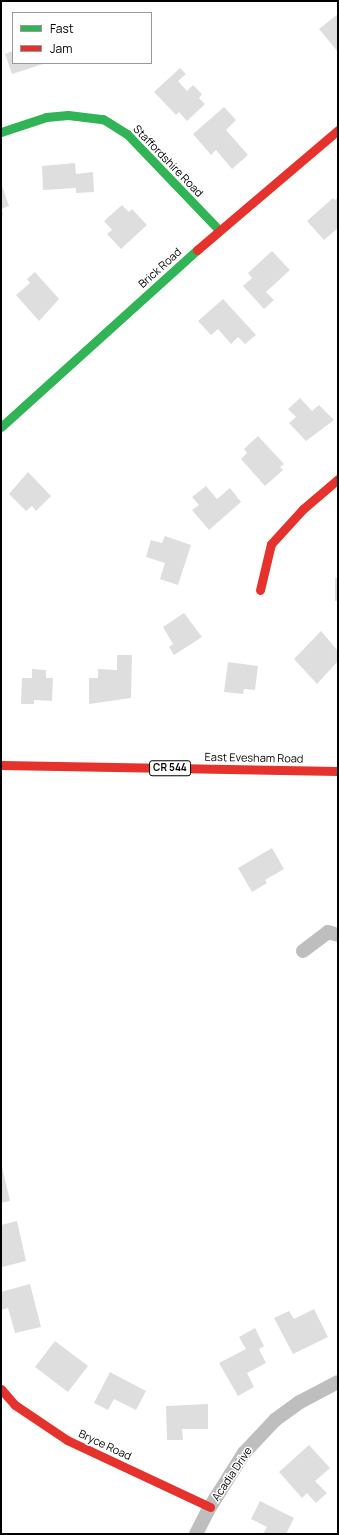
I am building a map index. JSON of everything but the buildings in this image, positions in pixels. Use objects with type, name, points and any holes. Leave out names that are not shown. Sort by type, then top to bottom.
[{"type":"street","name":"Staffordshire Road","points":[[1,132],[46,118],[76,115],[103,119],[127,134],[219,230]]},
{"type":"street","name":"Brick Road","points":[[1,427],[219,230],[338,130]]},
{"type":"street","points":[[260,590],[271,544],[303,509],[338,479]]},
{"type":"street","name":"East Evesham Road","points":[[1,765],[338,771]]},
{"type":"street","points":[[303,951],[328,932],[338,935]]},
{"type":"street","name":"Acadia Drive","points":[[196,1534],[210,1507],[244,1453],[275,1420],[320,1390],[338,1382]]},
{"type":"street","name":"Bryce Road","points":[[1,1389],[16,1405],[67,1440],[210,1507]]},
{"type":"traffic: fast","points":[[1,132],[46,117],[68,115],[103,119],[127,134],[219,230]]},
{"type":"traffic: fast","points":[[1,427],[197,250]]},
{"type":"traffic: jam","points":[[197,250],[338,130]]},
{"type":"traffic: jam","points":[[260,590],[271,544],[303,509],[338,479]]},
{"type":"traffic: jam","points":[[1,765],[338,771]]},
{"type":"traffic: jam","points":[[1,1389],[15,1405],[67,1440],[210,1507]]}]
